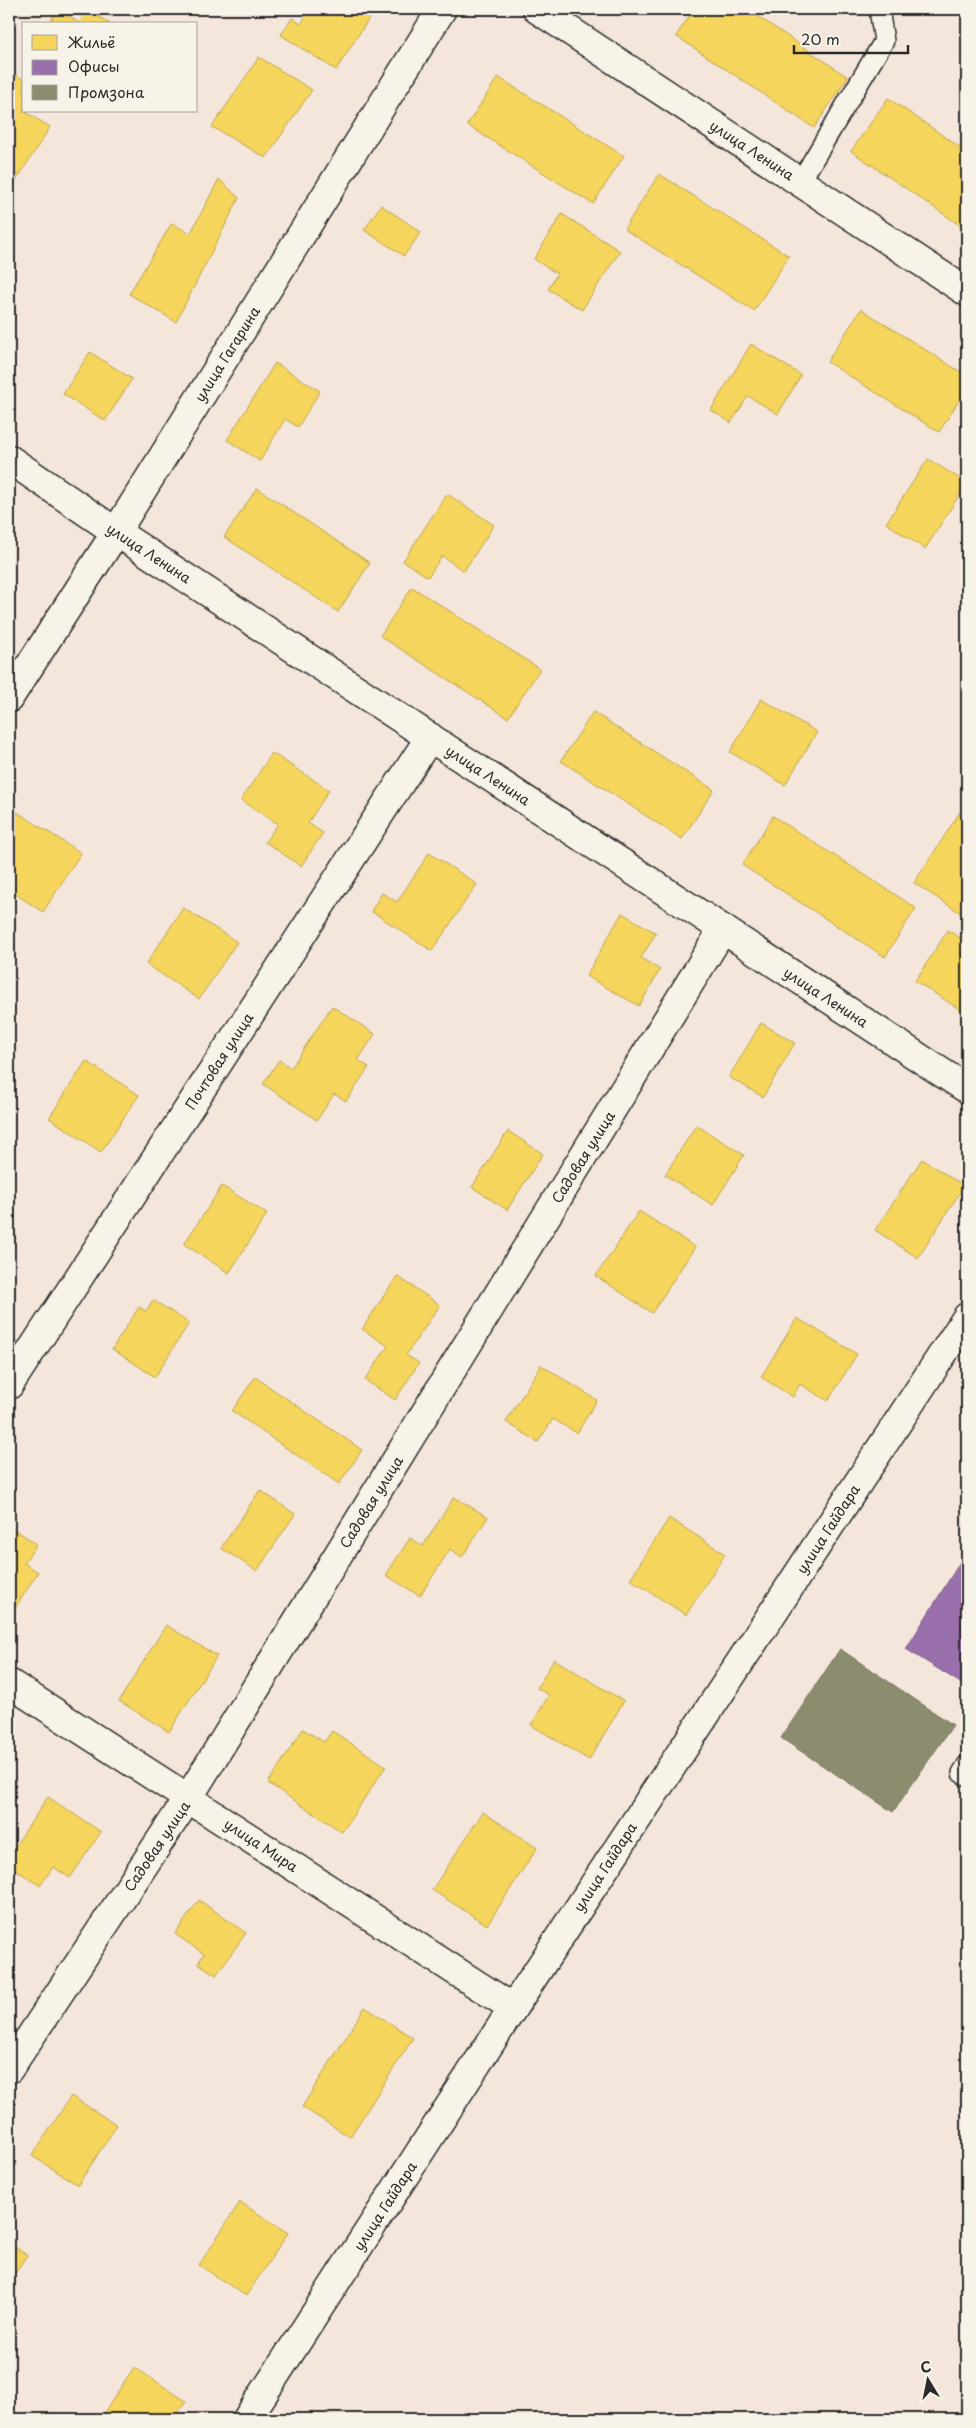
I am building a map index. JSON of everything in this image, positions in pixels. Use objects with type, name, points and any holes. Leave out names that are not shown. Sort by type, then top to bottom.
[{"type":"street","name":"улица Гагарина","points":[[9,698],[116,532],[442,9]]},
{"type":"street","name":"улица Ленина","points":[[537,9],[967,292]]},
{"type":"street","name":"улица Ленина","points":[[9,460],[967,1089]]},
{"type":"street","name":"Почтовая улица","points":[[9,1385],[430,737]]},
{"type":"street","name":"Садовая улица","points":[[9,2069],[189,1797],[723,929]]},
{"type":"street","name":"улица Гайдара","points":[[247,2419],[513,2008],[967,1317]]},
{"type":"street","name":"улица Мира","points":[[9,1683],[189,1797],[513,2008]]},
{"type":"lane","points":[[800,182],[884,41],[879,9]]},
{"type":"lane","points":[[967,1765],[962,1773],[967,1776]]},
{"type":"building: Жильё","points":[[58,9],[78,22],[50,22]]},
{"type":"building: Жильё","points":[[88,9],[107,22],[80,22]]},
{"type":"building: Жильё","points":[[310,9],[375,9],[336,70],[281,35],[292,18],[301,24]]},
{"type":"building: Жильё","points":[[694,9],[747,9],[848,77],[814,128],[676,36]]},
{"type":"building: Жильё","points":[[259,57],[312,90],[266,158],[212,127]]},
{"type":"building: Жильё","points":[[9,71],[22,79],[22,112],[28,112],[50,127],[9,192]]},
{"type":"building: Жильё","points":[[498,77],[624,156],[593,204],[467,125]]},
{"type":"building: Жильё","points":[[888,98],[967,152],[967,230],[851,151]]},
{"type":"building: Жильё","points":[[659,174],[789,256],[754,311],[624,229]]},
{"type":"building: Жильё","points":[[219,179],[239,198],[176,322],[129,294],[172,223],[190,234]]},
{"type":"building: Жильё","points":[[381,205],[421,232],[404,256],[364,230]]},
{"type":"building: Жильё","points":[[562,214],[620,251],[582,310],[548,289],[557,274],[534,259]]},
{"type":"building: Жильё","points":[[861,309],[967,376],[967,388],[939,432],[827,362]]},
{"type":"building: Жильё","points":[[751,344],[801,375],[778,414],[748,396],[731,423],[711,410]]},
{"type":"building: Жильё","points":[[90,352],[132,379],[105,421],[63,394]]},
{"type":"building: Жильё","points":[[275,363],[320,391],[298,427],[285,419],[260,461],[227,440]]},
{"type":"building: Жильё","points":[[928,459],[967,483],[925,549],[886,523]]},
{"type":"building: Жильё","points":[[257,488],[370,563],[338,612],[224,537]]},
{"type":"building: Жильё","points":[[447,494],[494,525],[464,571],[442,556],[428,577],[403,561]]},
{"type":"building: Жильё","points":[[412,587],[540,669],[508,718],[380,636]]},
{"type":"building: Жильё","points":[[761,699],[817,732],[785,785],[730,752]]},
{"type":"building: Жильё","points":[[593,712],[714,790],[682,839],[561,761]]},
{"type":"building: Жильё","points":[[272,753],[329,790],[308,823],[323,833],[301,866],[265,842],[278,824],[241,800]]},
{"type":"building: Жильё","points":[[14,810],[81,853],[43,912],[9,890],[9,818]]},
{"type":"building: Жильё","points":[[960,812],[967,817],[967,907],[962,914],[914,883]]},
{"type":"building: Жильё","points":[[773,816],[916,908],[885,957],[742,865]]},
{"type":"building: Жильё","points":[[429,853],[477,884],[432,951],[371,911],[382,893],[397,902]]},
{"type":"building: Жильё","points":[[183,908],[237,942],[199,999],[146,964]]},
{"type":"building: Жильё","points":[[622,913],[656,933],[641,958],[660,970],[639,1006],[586,976]]},
{"type":"building: Жильё","points":[[948,930],[967,942],[967,1014],[915,981]]},
{"type":"building: Жильё","points":[[332,1006],[375,1034],[358,1060],[369,1067],[346,1101],[334,1094],[317,1120],[263,1084],[279,1060],[291,1068]]},
{"type":"building: Жильё","points":[[761,1023],[795,1043],[763,1097],[729,1077]]},
{"type":"building: Жильё","points":[[86,1061],[139,1095],[101,1152],[49,1118]]},
{"type":"building: Жильё","points":[[696,1125],[744,1155],[713,1205],[665,1175]]},
{"type":"building: Жильё","points":[[508,1131],[543,1154],[507,1210],[472,1187]]},
{"type":"building: Жильё","points":[[922,1159],[964,1186],[918,1258],[875,1230]]},
{"type":"building: Жильё","points":[[222,1186],[267,1214],[229,1273],[184,1244]]},
{"type":"building: Жильё","points":[[639,1211],[695,1247],[652,1313],[596,1276]]},
{"type":"building: Жильё","points":[[397,1276],[440,1305],[406,1355],[419,1363],[395,1400],[365,1380],[388,1346],[362,1329]]},
{"type":"building: Жильё","points":[[153,1300],[189,1323],[155,1377],[112,1349],[139,1307],[146,1311]]},
{"type":"building: Жильё","points":[[797,1318],[857,1354],[828,1401],[800,1384],[793,1397],[761,1377]]},
{"type":"building: Жильё","points":[[541,1365],[597,1400],[577,1433],[553,1419],[538,1442],[506,1422]]},
{"type":"building: Жильё","points":[[255,1377],[362,1450],[339,1484],[232,1411]]},
{"type":"building: Жильё","points":[[260,1490],[295,1514],[257,1571],[221,1548]]},
{"type":"building: Жильё","points":[[454,1497],[488,1517],[462,1557],[450,1549],[420,1596],[386,1575],[410,1538],[423,1546]]},
{"type":"building: Жильё","points":[[669,1518],[725,1554],[686,1615],[630,1579]]},
{"type":"building: Жильё","points":[[9,1526],[37,1544],[24,1563],[38,1572],[12,1613],[9,1610]]},
{"type":"building: Жильё","points":[[166,1625],[217,1656],[169,1732],[119,1701]]},
{"type":"building: Жильё","points":[[554,1659],[624,1701],[589,1760],[531,1725],[549,1695],[537,1688]]},
{"type":"building: Жильё","points":[[303,1729],[324,1742],[332,1731],[386,1766],[342,1832],[268,1783]]},
{"type":"building: Жильё","points":[[48,1797],[101,1832],[70,1878],[53,1867],[40,1886],[9,1865],[9,1855]]},
{"type":"building: Жильё","points":[[483,1812],[537,1848],[487,1925],[432,1890]]},
{"type":"building: Жильё","points":[[199,1900],[246,1933],[216,1975],[198,1963],[204,1954],[175,1934]]},
{"type":"building: Жильё","points":[[365,2007],[413,2038],[350,2137],[302,2107]]},
{"type":"building: Жильё","points":[[71,2096],[117,2125],[78,2185],[32,2156]]},
{"type":"building: Жильё","points":[[240,2202],[288,2233],[246,2296],[199,2265]]},
{"type":"building: Жильё","points":[[9,2243],[27,2255],[9,2283]]},
{"type":"building: Жильё","points":[[134,2367],[186,2401],[174,2419],[100,2419]]},
{"type":"building: Офисы","points":[[967,1551],[967,1687],[906,1649]]},
{"type":"building: Промзона","points":[[840,1649],[953,1725],[893,1812],[781,1738]]}]
